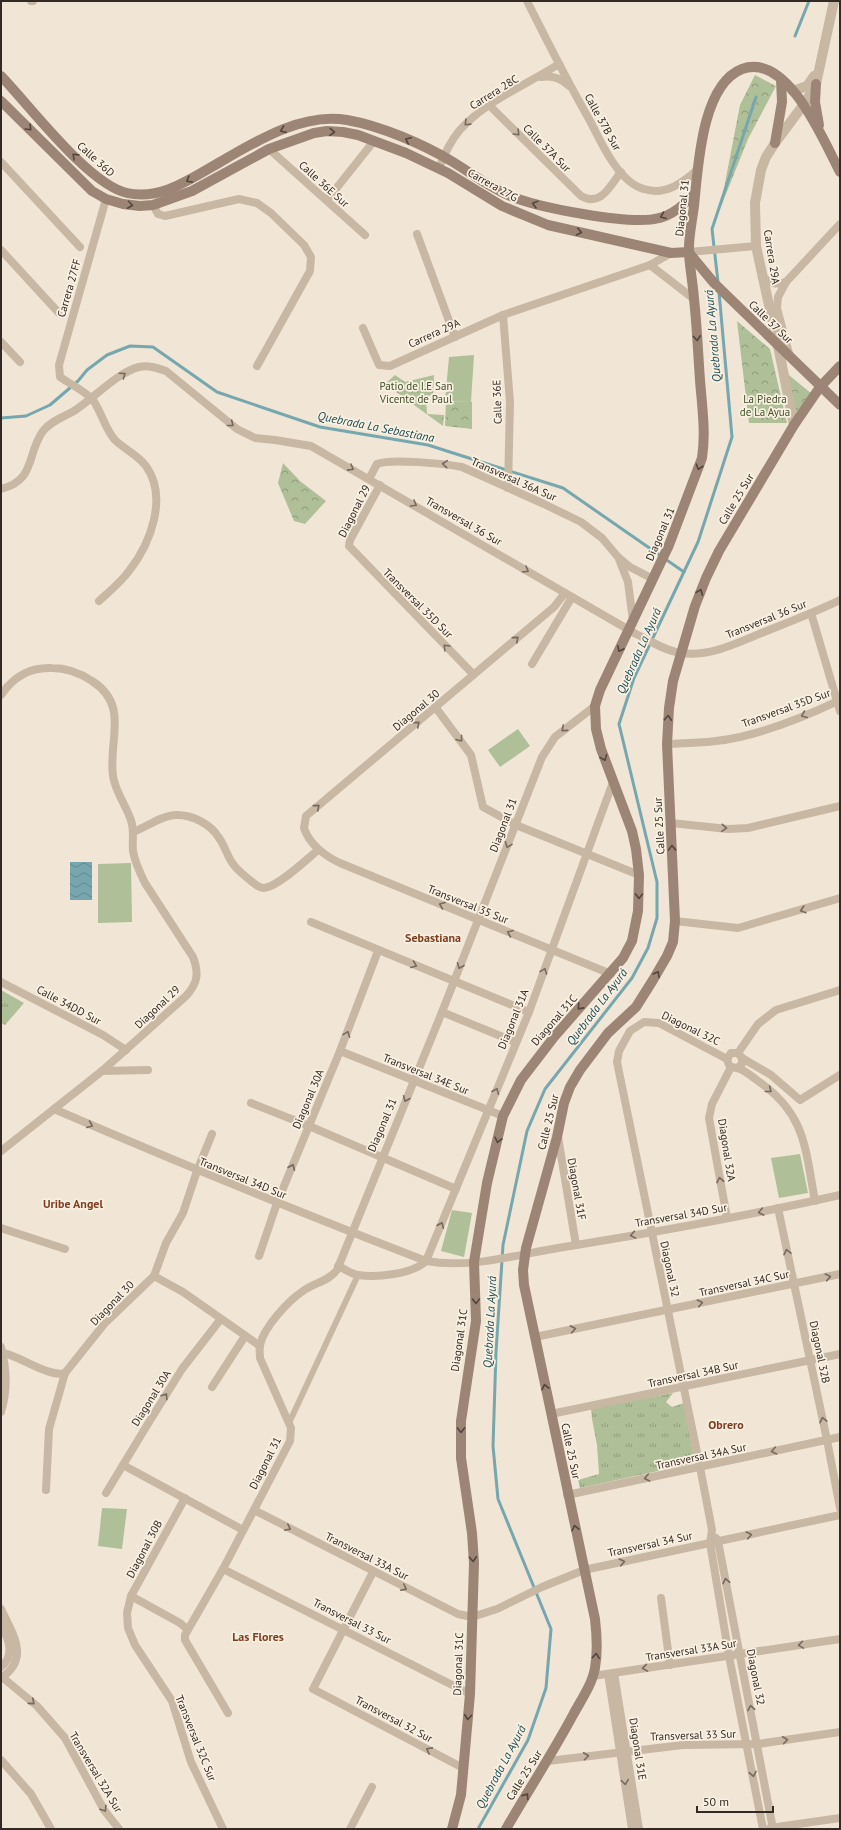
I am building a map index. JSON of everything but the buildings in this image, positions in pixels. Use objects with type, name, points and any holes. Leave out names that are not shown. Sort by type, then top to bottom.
[{"type":"main road","name":"Diagonal 31","points":[[595,706],[600,690],[661,563],[692,488],[702,458],[705,443],[689,252],[698,169],[705,123],[710,108],[725,82],[739,70],[747,67],[762,68],[781,79],[804,104],[824,142]]},
{"type":"main road","name":"Calle 36D","points":[[1,76],[63,145],[100,181],[114,189],[128,193],[141,194],[180,186],[223,160]]},
{"type":"main road","points":[[775,143],[782,102],[781,79]]},
{"type":"main road","points":[[816,84],[815,105],[824,142],[840,172]]},
{"type":"main road","points":[[3,107],[92,190],[106,199],[123,204],[140,206],[153,205]]},
{"type":"main road","name":"Carrera 27G","points":[[223,160],[268,136],[299,124],[331,118],[364,124],[402,137],[443,157],[509,196],[540,205],[602,216],[645,220],[659,218],[681,207],[695,194]]},
{"type":"main road","name":"Carrera 27G","points":[[153,205],[192,191],[269,149],[301,137],[327,131],[358,135],[439,168],[502,206],[548,225],[671,253],[689,252]]},
{"type":"main road","name":"Calle 37 Sur","points":[[689,252],[714,283],[840,405]]},
{"type":"main road","name":"Calle 25 Sur","points":[[506,1829],[548,1761],[593,1676],[598,1637],[524,1285],[525,1254],[558,1137],[564,1103],[570,1087],[580,1070],[608,1033],[636,1007],[668,956],[673,942],[675,921],[667,744],[669,708],[681,653],[695,606],[719,551],[794,425],[820,387],[840,366]]},
{"type":"main road","name":"Diagonal 31C","points":[[452,1829],[461,1795],[470,1694],[474,1563],[461,1458],[461,1421],[476,1321],[474,1262],[488,1184],[503,1116],[521,1080],[542,1052],[623,958],[632,941],[638,911],[639,875],[636,849],[632,831],[600,749],[596,729],[595,706]]},
{"type":"street","name":"Calle 37B Sur","points":[[527,1],[571,88],[609,156],[621,172],[633,184],[644,190],[657,191],[671,188],[681,183],[698,169]]},
{"type":"street","points":[[816,84],[828,35],[834,1]]},
{"type":"street","name":"Carrera 28C","points":[[439,168],[443,157],[458,131],[474,117],[489,106],[559,64]]},
{"type":"street","points":[[793,91],[807,86],[818,71]]},
{"type":"street","points":[[538,77],[553,77],[560,79],[571,88]]},
{"type":"street","name":"Carrera 29A","points":[[794,425],[762,276],[751,247],[757,185],[761,170],[775,143],[804,104],[816,84]]},
{"type":"street","name":"Calle 37A Sur","points":[[489,106],[581,196],[588,200],[593,200],[603,195],[621,172]]},
{"type":"street","points":[[327,200],[374,141]]},
{"type":"street","name":"Calle 36E Sur","points":[[269,149],[365,235]]},
{"type":"street","points":[[1,162],[80,246]]},
{"type":"street","name":"Carrera 27FF","points":[[89,397],[60,377],[59,364],[106,199]]},
{"type":"street","points":[[153,205],[158,214],[165,216],[239,199],[257,203],[271,213],[304,245],[311,257],[310,270],[257,366]]},
{"type":"street","points":[[790,357],[778,308],[778,298],[786,282],[840,224]]},
{"type":"street","points":[[417,234],[455,338]]},
{"type":"street","name":"Carrera 27G","points":[[689,252],[751,247]]},
{"type":"street","points":[[1,250],[58,312]]},
{"type":"street","name":"Carrera 29A","points":[[363,328],[380,365],[384,367],[390,366],[455,338],[503,315],[650,265],[671,253]]},
{"type":"street","points":[[650,265],[694,299]]},
{"type":"street","points":[[762,276],[772,283],[786,282]]},
{"type":"street","name":"Calle 36E","points":[[503,315],[510,402],[508,488]]},
{"type":"street","points":[[1,342],[20,362]]},
{"type":"street","name":"Transversal 36 Sur","points":[[89,397],[125,373],[139,367],[152,366],[166,371],[237,429],[255,438],[311,446],[572,597],[632,626],[646,639],[668,650],[681,653],[698,654],[720,649],[840,600]]},
{"type":"street","points":[[1,489],[12,486],[22,479],[29,467],[37,441],[44,430],[89,397],[100,412],[107,429],[115,439],[146,465],[153,481],[156,493],[155,513],[150,534],[144,547],[129,572],[99,601]]},
{"type":"street","name":"Transversal 36A Sur","points":[[369,479],[377,464],[380,463],[448,464],[474,472],[580,522],[602,538],[618,557],[630,566],[654,577]]},
{"type":"street","name":"Diagonal 29","points":[[349,546],[350,540],[380,485]]},
{"type":"street","name":"Transversal 35D Sur","points":[[349,546],[473,674]]},
{"type":"street","name":"Transversal 36A Sur","points":[[618,557],[628,582],[632,626]]},
{"type":"street","name":"Diagonal 30","points":[[318,850],[305,832],[304,824],[306,816],[436,708],[473,674],[554,608],[565,592]]},
{"type":"street","points":[[532,664],[572,597]]},
{"type":"street","points":[[554,608],[559,608],[563,612]]},
{"type":"street","points":[[811,613],[839,701],[840,711]]},
{"type":"street","name":"Diagonal 29","points":[[1,695],[15,678],[24,673],[36,669],[52,668],[67,670],[87,678],[97,684],[108,695],[113,705],[115,715],[112,762],[114,785],[130,818],[133,832],[134,853],[138,870],[194,957],[197,968],[197,978],[194,987],[186,996],[102,1071],[1,1151]]},
{"type":"street","name":"Transversal 35D Sur","points":[[667,744],[717,741],[742,736],[772,727],[839,701]]},
{"type":"street","name":"Diagonal 31","points":[[187,1629],[198,1613],[223,1569],[290,1441],[292,1434],[289,1423],[260,1358],[260,1346],[263,1335],[275,1318],[292,1300],[303,1291],[334,1274],[442,1012],[547,748],[555,737],[595,706]]},
{"type":"street","points":[[436,708],[471,755],[483,807],[516,825],[588,856],[639,875]]},
{"type":"street","name":"Diagonal 31A","points":[[426,1261],[515,1042],[529,1012],[588,856],[613,782]]},
{"type":"street","points":[[671,823],[728,829],[748,828],[840,806]]},
{"type":"street","points":[[133,832],[162,818],[176,815],[187,816],[205,823],[219,838],[233,864],[242,875],[264,888],[273,885],[292,872],[318,850]]},
{"type":"street","name":"Transversal 35 Sur","points":[[318,850],[328,858],[610,974]]},
{"type":"street","points":[[675,921],[738,928],[840,898]]},
{"type":"street","points":[[311,922],[529,1012]]},
{"type":"street","name":"Diagonal 30A","points":[[259,1256],[277,1203],[340,1051],[378,950]]},
{"type":"street","name":"Calle 34DD Sur","points":[[1,982],[103,1036],[126,1050]]},
{"type":"street","points":[[734,1067],[742,1064],[740,1055],[758,1024],[776,1010],[840,990]]},
{"type":"street","points":[[442,1012],[515,1042]]},
{"type":"street","name":"Diagonal 32C","points":[[644,1022],[659,1023],[727,1058]]},
{"type":"street","name":"Diagonal 32","points":[[644,1022],[630,1031],[619,1052],[617,1062],[700,1467],[714,1542],[730,1656],[747,1744],[769,1829]]},
{"type":"street","name":"Transversal 34E Sur","points":[[340,1051],[503,1116]]},
{"type":"street","points":[[815,1201],[804,1142],[798,1124],[792,1114],[777,1095],[727,1063],[727,1058],[731,1053],[740,1055],[771,1075],[800,1100],[840,1075]]},
{"type":"street","name":"Diagonal 32A","points":[[727,1218],[710,1118],[712,1104],[734,1067]]},
{"type":"street","points":[[102,1071],[148,1070]]},
{"type":"street","points":[[251,1103],[309,1126],[456,1189]]},
{"type":"street","name":"Transversal 34D Sur","points":[[54,1109],[197,1171],[426,1261]]},
{"type":"street","name":"Diagonal 30","points":[[46,1490],[49,1429],[65,1373],[105,1323],[154,1276],[166,1243],[183,1213],[197,1171],[212,1134]]},
{"type":"street","name":"Diagonal 31F","points":[[558,1137],[576,1245]]},
{"type":"street","name":"Transversal 34D Sur","points":[[525,1254],[727,1218],[840,1195]]},
{"type":"street","name":"Diagonal 32B","points":[[778,1208],[840,1500],[840,1508]]},
{"type":"street","points":[[1,1228],[65,1249]]},
{"type":"street","points":[[338,1266],[358,1275],[370,1276],[414,1270],[426,1261],[449,1264],[490,1260],[525,1254]]},
{"type":"street","name":"Transversal 34C Sur","points":[[535,1337],[840,1274]]},
{"type":"street","points":[[289,1423],[358,1275]]},
{"type":"street","points":[[154,1276],[183,1292],[220,1320],[260,1346]]},
{"type":"street","name":"Diagonal 30A","points":[[106,1493],[182,1370],[220,1320]]},
{"type":"street","points":[[212,1387],[245,1336]]},
{"type":"street","points":[[2,1350],[57,1375],[65,1373]]},
{"type":"street","points":[[1,1412],[7,1386],[2,1350]]},
{"type":"street","name":"Transversal 34B Sur","points":[[551,1414],[840,1354]]},
{"type":"street","name":"Transversal 34A Sur","points":[[567,1495],[840,1437]]},
{"type":"street","points":[[123,1465],[243,1530]]},
{"type":"street","name":"Diagonal 30B","points":[[127,1613],[131,1596],[185,1498]]},
{"type":"street","name":"Transversal 33A Sur","points":[[254,1510],[458,1614],[472,1617]]},
{"type":"street","name":"Transversal 34 Sur","points":[[472,1617],[497,1610],[542,1587],[584,1570],[840,1514]]},
{"type":"street","name":"Diagonal 32","points":[[714,1542],[740,1654],[758,1744],[769,1829]]},
{"type":"street","name":"Transversal 33 Sur","points":[[223,1569],[470,1694]]},
{"type":"street","points":[[344,1630],[373,1572]]},
{"type":"street","points":[[131,1596],[180,1623],[187,1629],[185,1640],[228,1713]]},
{"type":"street","points":[[661,1598],[670,1665]]},
{"type":"street","points":[[1,1609],[14,1634],[18,1648],[14,1666],[1,1678]]},
{"type":"street","name":"Transversal 32C Sur","points":[[127,1613],[128,1628],[135,1645],[172,1701],[191,1762],[223,1829]]},
{"type":"street","points":[[1,1624],[7,1638],[10,1653],[5,1664],[1,1667]]},
{"type":"street","name":"Transversal 32 Sur","points":[[344,1630],[313,1689],[463,1768]]},
{"type":"street","name":"Transversal 33A Sur","points":[[593,1676],[840,1639]]},
{"type":"street","name":"Diagonal 31E","points":[[611,1674],[639,1829]]},
{"type":"street","name":"Transversal 32A Sur","points":[[1,1678],[37,1706],[65,1738],[104,1810],[119,1829]]},
{"type":"street","name":"Transversal 33 Sur","points":[[548,1761],[683,1745],[758,1744],[840,1732]]},
{"type":"street","name":"Diagonal 31E","points":[[624,1751],[632,1829]]},
{"type":"street","points":[[1,1760],[31,1794],[51,1829]]},
{"type":"street","points":[[350,1829],[372,1787]]},
{"type":"street","points":[[514,1829],[515,1813]]},
{"type":"street","points":[[769,1829],[840,1818]]},
{"type":"green space","points":[[755,75],[776,86],[748,139],[720,209],[740,105]]},
{"type":"green space","name":"La Piedra de La Ayua","points":[[737,321],[770,349],[787,423],[749,423]]},
{"type":"green space","points":[[474,355],[471,402],[445,401],[449,357]]},
{"type":"green space","points":[[784,371],[812,394],[793,416]]},
{"type":"green space","name":"Patio de I.E San Vicente de Paul","points":[[395,375],[405,382],[434,375],[433,394],[426,397],[427,414],[444,415],[443,426],[385,384]]},
{"type":"green space","points":[[446,401],[472,402],[472,429],[445,426]]},
{"type":"green space","points":[[283,463],[300,481],[326,501],[305,524],[294,521],[278,483]]},
{"type":"green space","points":[[518,729],[530,746],[500,767],[488,750]]},
{"type":"green space","points":[[131,863],[132,922],[98,923],[98,864]]},
{"type":"green space","points":[[1,990],[24,1003],[5,1025],[1,1023]]},
{"type":"green space","points":[[800,1154],[808,1193],[779,1198],[771,1158]]},
{"type":"green space","points":[[452,1210],[472,1213],[464,1257],[441,1251]]},
{"type":"green space","points":[[673,1393],[666,1402],[672,1407],[684,1403],[695,1463],[580,1488],[578,1480],[599,1474],[597,1445],[591,1408]]},
{"type":"green space","points":[[102,1508],[127,1509],[122,1549],[98,1546]]},
{"type":"water","points":[[70,862],[92,862],[92,900],[70,900]]},
{"type":"waterway","name":"Quebrada La Ayurá","points":[[795,36],[809,1]]},
{"type":"waterway","name":"Quebrada La Ayurá","points":[[718,282],[712,229],[756,97]]},
{"type":"waterway","name":"Quebrada La Ayurá","points":[[478,1829],[528,1740],[546,1688],[551,1629],[498,1499],[493,1446],[496,1352],[503,1245],[527,1131],[545,1089],[632,978],[648,948],[657,918],[657,882],[619,724],[634,678],[698,542],[732,437],[719,292]]},
{"type":"waterway","name":"Quebrada La Sebastiana","points":[[1,418],[26,416],[50,405],[78,381],[87,370],[107,355],[130,346],[153,347],[217,392],[320,427],[428,445],[563,488],[684,572]]},
{"type":"district","name":"Sebastiana","points":[[433,938]]},
{"type":"district","name":"Uribe Angel","points":[[73,1204]]},
{"type":"district","name":"Obrero","points":[[726,1425]]},
{"type":"district","name":"Las Flores","points":[[258,1637]]}]
